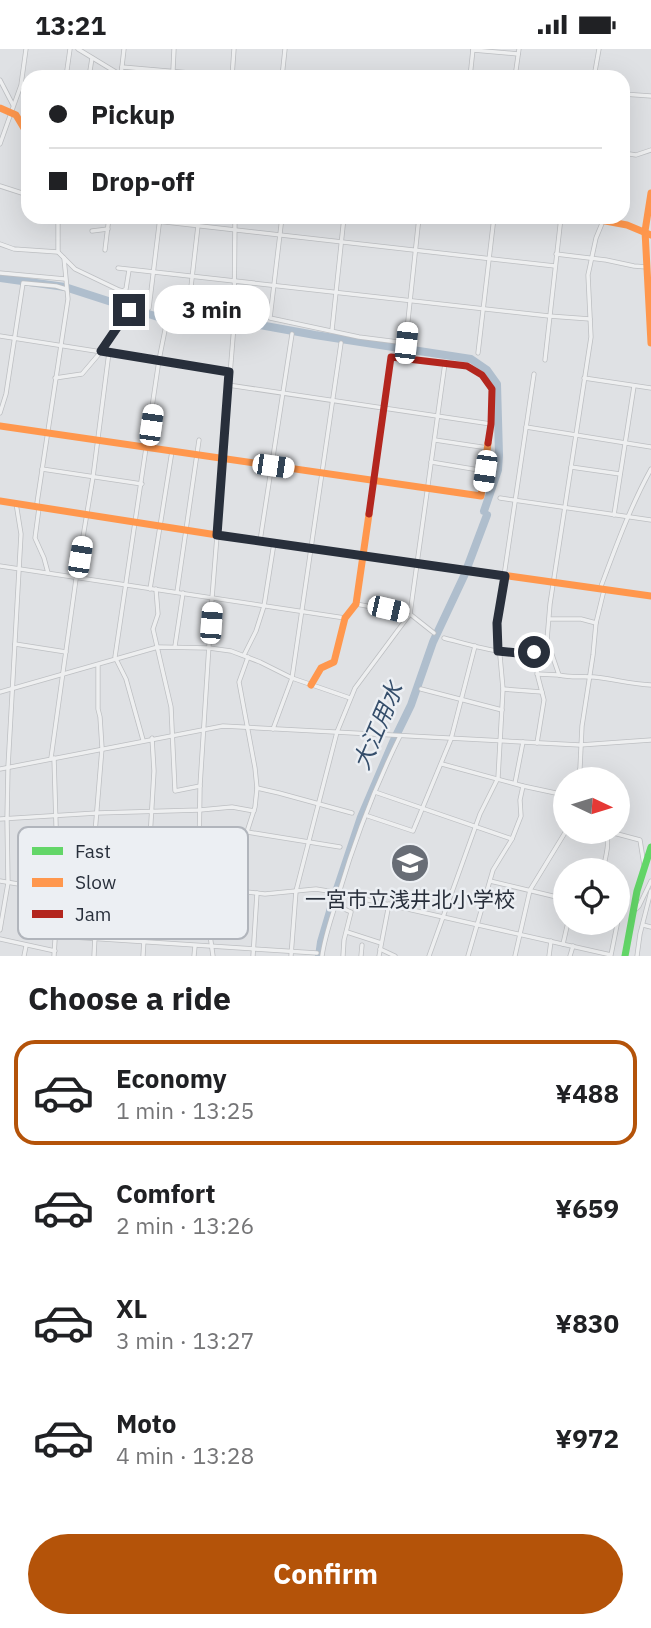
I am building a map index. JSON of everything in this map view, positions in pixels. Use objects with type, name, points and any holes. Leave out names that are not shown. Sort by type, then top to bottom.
[{"type":"street","points":[[23,70],[26,49]]},
{"type":"street","points":[[67,70],[70,49]]},
{"type":"street","points":[[78,49],[113,70]]},
{"type":"street","points":[[122,70],[124,49]]},
{"type":"street","points":[[122,67],[173,70],[174,49]]},
{"type":"street","points":[[232,70],[234,49]]},
{"type":"street","points":[[283,70],[285,49]]},
{"type":"street","points":[[471,70],[473,49],[519,52],[516,70]]},
{"type":"street","points":[[595,70],[599,49]]},
{"type":"street","points":[[90,70],[92,58]]},
{"type":"street","points":[[0,80],[21,123]]},
{"type":"street","points":[[0,144],[21,85]]},
{"type":"street","points":[[630,95],[651,96]]},
{"type":"street","points":[[0,107],[12,108]]},
{"type":"street","points":[[630,154],[651,150]]},
{"type":"street","points":[[0,186],[21,193]]},
{"type":"street","points":[[651,193],[647,267],[651,343]]},
{"type":"street","points":[[58,224],[58,252]]},
{"type":"street","points":[[105,250],[108,224]]},
{"type":"street","points":[[149,308],[160,224]]},
{"type":"street","points":[[181,224],[555,266]]},
{"type":"street","points":[[188,313],[197,224]]},
{"type":"street","points":[[200,827],[212,599],[234,323],[234,224]]},
{"type":"street","points":[[0,426],[481,496],[491,424],[492,389],[482,375],[467,366],[445,363],[359,337],[270,318],[281,224]]},
{"type":"street","points":[[332,331],[343,224]]},
{"type":"street","points":[[405,350],[418,224]]},
{"type":"street","points":[[478,353],[493,224]]},
{"type":"street","points":[[545,360],[560,224]]},
{"type":"street","points":[[559,674],[547,641],[549,619],[591,337],[589,275],[596,238],[602,224]]},
{"type":"street","points":[[618,224],[648,233]]},
{"type":"street","points":[[92,231],[107,229]]},
{"type":"street","points":[[0,244],[13,249],[58,252],[75,269],[123,291],[127,289],[130,270]]},
{"type":"street","points":[[556,254],[647,267]]},
{"type":"street","points":[[48,573],[35,538],[37,503],[68,299],[64,258]]},
{"type":"street","points":[[118,268],[590,319]]},
{"type":"street","points":[[0,273],[65,280]]},
{"type":"street","points":[[0,413],[6,394],[23,283],[66,288]]},
{"type":"street","points":[[55,379],[82,374],[129,310]]},
{"type":"street","points":[[143,740],[126,679],[115,657],[166,325]]},
{"type":"street","points":[[260,541],[292,334]]},
{"type":"street","points":[[0,337],[229,372]]},
{"type":"street","points":[[273,729],[292,678],[341,344]]},
{"type":"street","points":[[311,685],[321,668],[334,662],[345,618],[356,604],[391,357],[405,350]]},
{"type":"street","points":[[56,827],[53,758],[109,352]]},
{"type":"street","points":[[291,954],[296,891],[337,732],[355,688],[410,614],[445,363]]},
{"type":"street","points":[[429,956],[486,801],[498,778],[503,689],[497,623],[534,374]]},
{"type":"street","points":[[584,378],[651,388]]},
{"type":"street","points":[[228,385],[491,424]]},
{"type":"street","points":[[614,515],[634,386]]},
{"type":"street","points":[[526,427],[651,447]]},
{"type":"street","points":[[175,646],[186,530],[199,440]]},
{"type":"street","points":[[434,440],[488,448]]},
{"type":"street","points":[[150,589],[172,451]]},
{"type":"street","points":[[430,462],[485,471]]},
{"type":"street","points":[[570,467],[620,474]]},
{"type":"street","points":[[42,469],[142,484]]},
{"type":"street","points":[[580,767],[580,745],[602,590],[628,518],[651,469]]},
{"type":"street","points":[[500,498],[651,520]]},
{"type":"street","points":[[0,501],[217,535],[651,596]]},
{"type":"street","points":[[0,930],[8,883],[8,767],[21,534],[16,503]]},
{"type":"street","points":[[248,829],[257,788],[239,681],[264,606],[274,543]]},
{"type":"street","points":[[0,566],[345,618]]},
{"type":"street","points":[[156,589],[158,614],[153,629],[171,707],[175,791],[200,786]]},
{"type":"street","points":[[356,604],[410,614],[435,633]]},
{"type":"street","points":[[549,619],[581,619],[596,623]]},
{"type":"street","points":[[444,638],[518,653],[549,648]]},
{"type":"street","points":[[15,644],[66,652]]},
{"type":"street","points":[[0,692],[158,647],[175,646],[232,651],[292,678],[350,698]]},
{"type":"street","points":[[368,816],[413,831],[451,739],[475,646]]},
{"type":"street","points":[[534,652],[544,700],[537,743]]},
{"type":"street","points":[[96,827],[102,748],[98,709],[98,665]]},
{"type":"street","points":[[537,674],[589,676],[651,685]]},
{"type":"street","points":[[421,689],[502,710]]},
{"type":"street","points":[[503,689],[542,692]]},
{"type":"street","points":[[0,769],[223,726],[580,745],[651,740]]},
{"type":"street","points":[[322,956],[337,893],[374,791],[398,735]]},
{"type":"street","points":[[151,827],[154,771],[152,738]]},
{"type":"street","points":[[515,783],[523,742]]},
{"type":"street","points":[[441,763],[553,792]]},
{"type":"street","points":[[468,956],[493,870],[512,839],[521,816],[523,786]]},
{"type":"street","points":[[257,788],[352,813]]},
{"type":"street","points":[[374,791],[512,839]]},
{"type":"street","points":[[0,819],[232,807],[254,811]]},
{"type":"street","points":[[248,832],[340,847]]},
{"type":"street","points":[[630,837],[640,840],[644,866]]},
{"type":"street","points":[[515,956],[530,890],[558,844]]},
{"type":"street","points":[[625,956],[633,911],[651,847]]},
{"type":"street","points":[[0,860],[7,860]]},
{"type":"street","points":[[0,881],[18,885]]},
{"type":"street","points":[[490,881],[553,895]]},
{"type":"street","points":[[633,911],[639,906],[651,881]]},
{"type":"street","points":[[248,892],[316,889],[573,946],[593,954],[611,955],[615,935]]},
{"type":"street","points":[[253,956],[257,893]]},
{"type":"street","points":[[637,956],[651,894]]},
{"type":"street","points":[[379,956],[388,904]]},
{"type":"street","points":[[335,905],[351,912],[343,956]]},
{"type":"street","points":[[643,925],[651,927]]},
{"type":"street","points":[[346,932],[382,943]]},
{"type":"street","points":[[563,944],[565,935]]},
{"type":"street","points":[[0,939],[55,954]]},
{"type":"street","points":[[85,939],[291,954],[317,953]]},
{"type":"street","points":[[143,956],[144,939]]},
{"type":"street","points":[[210,939],[213,956]]},
{"type":"street","points":[[94,956],[95,940]]},
{"type":"street","points":[[549,956],[551,941]]},
{"type":"street","points":[[361,956],[362,945]]},
{"type":"street","points":[[24,956],[26,946]]},
{"type":"street","points":[[194,956],[195,946]]},
{"type":"street","points":[[570,956],[573,946]]},
{"type":"street","points":[[380,949],[395,956]]},
{"type":"waterway","name":"大江用水","points":[[0,278],[65,287],[161,318],[260,325],[471,359],[487,370],[497,384],[498,470],[484,511]]},
{"type":"waterway","name":"大江用水","points":[[319,956],[334,898],[361,817],[411,705],[433,642],[464,576],[487,515]]},
{"type":"traffic: fast","points":[[625,956],[637,891],[651,847]]},
{"type":"traffic: slow","points":[[0,108],[16,115],[21,123]]},
{"type":"traffic: slow","points":[[651,193],[645,231],[651,343]]},
{"type":"traffic: slow","points":[[622,224],[651,235]]},
{"type":"traffic: slow","points":[[0,426],[481,496],[488,443]]},
{"type":"traffic: slow","points":[[0,501],[217,535],[651,596]]},
{"type":"traffic: slow","points":[[311,685],[321,668],[334,662],[345,618],[356,604],[369,514]]},
{"type":"traffic: jam","points":[[369,514],[391,357],[467,366],[482,375],[492,389],[488,443]]},
{"type":"place","name":"一宮市立浅井北小学校","points":[[410,863]]},
{"type":"route","points":[[129,310],[101,351],[229,372],[217,535],[505,576],[496,631],[498,651],[534,652]]}]
